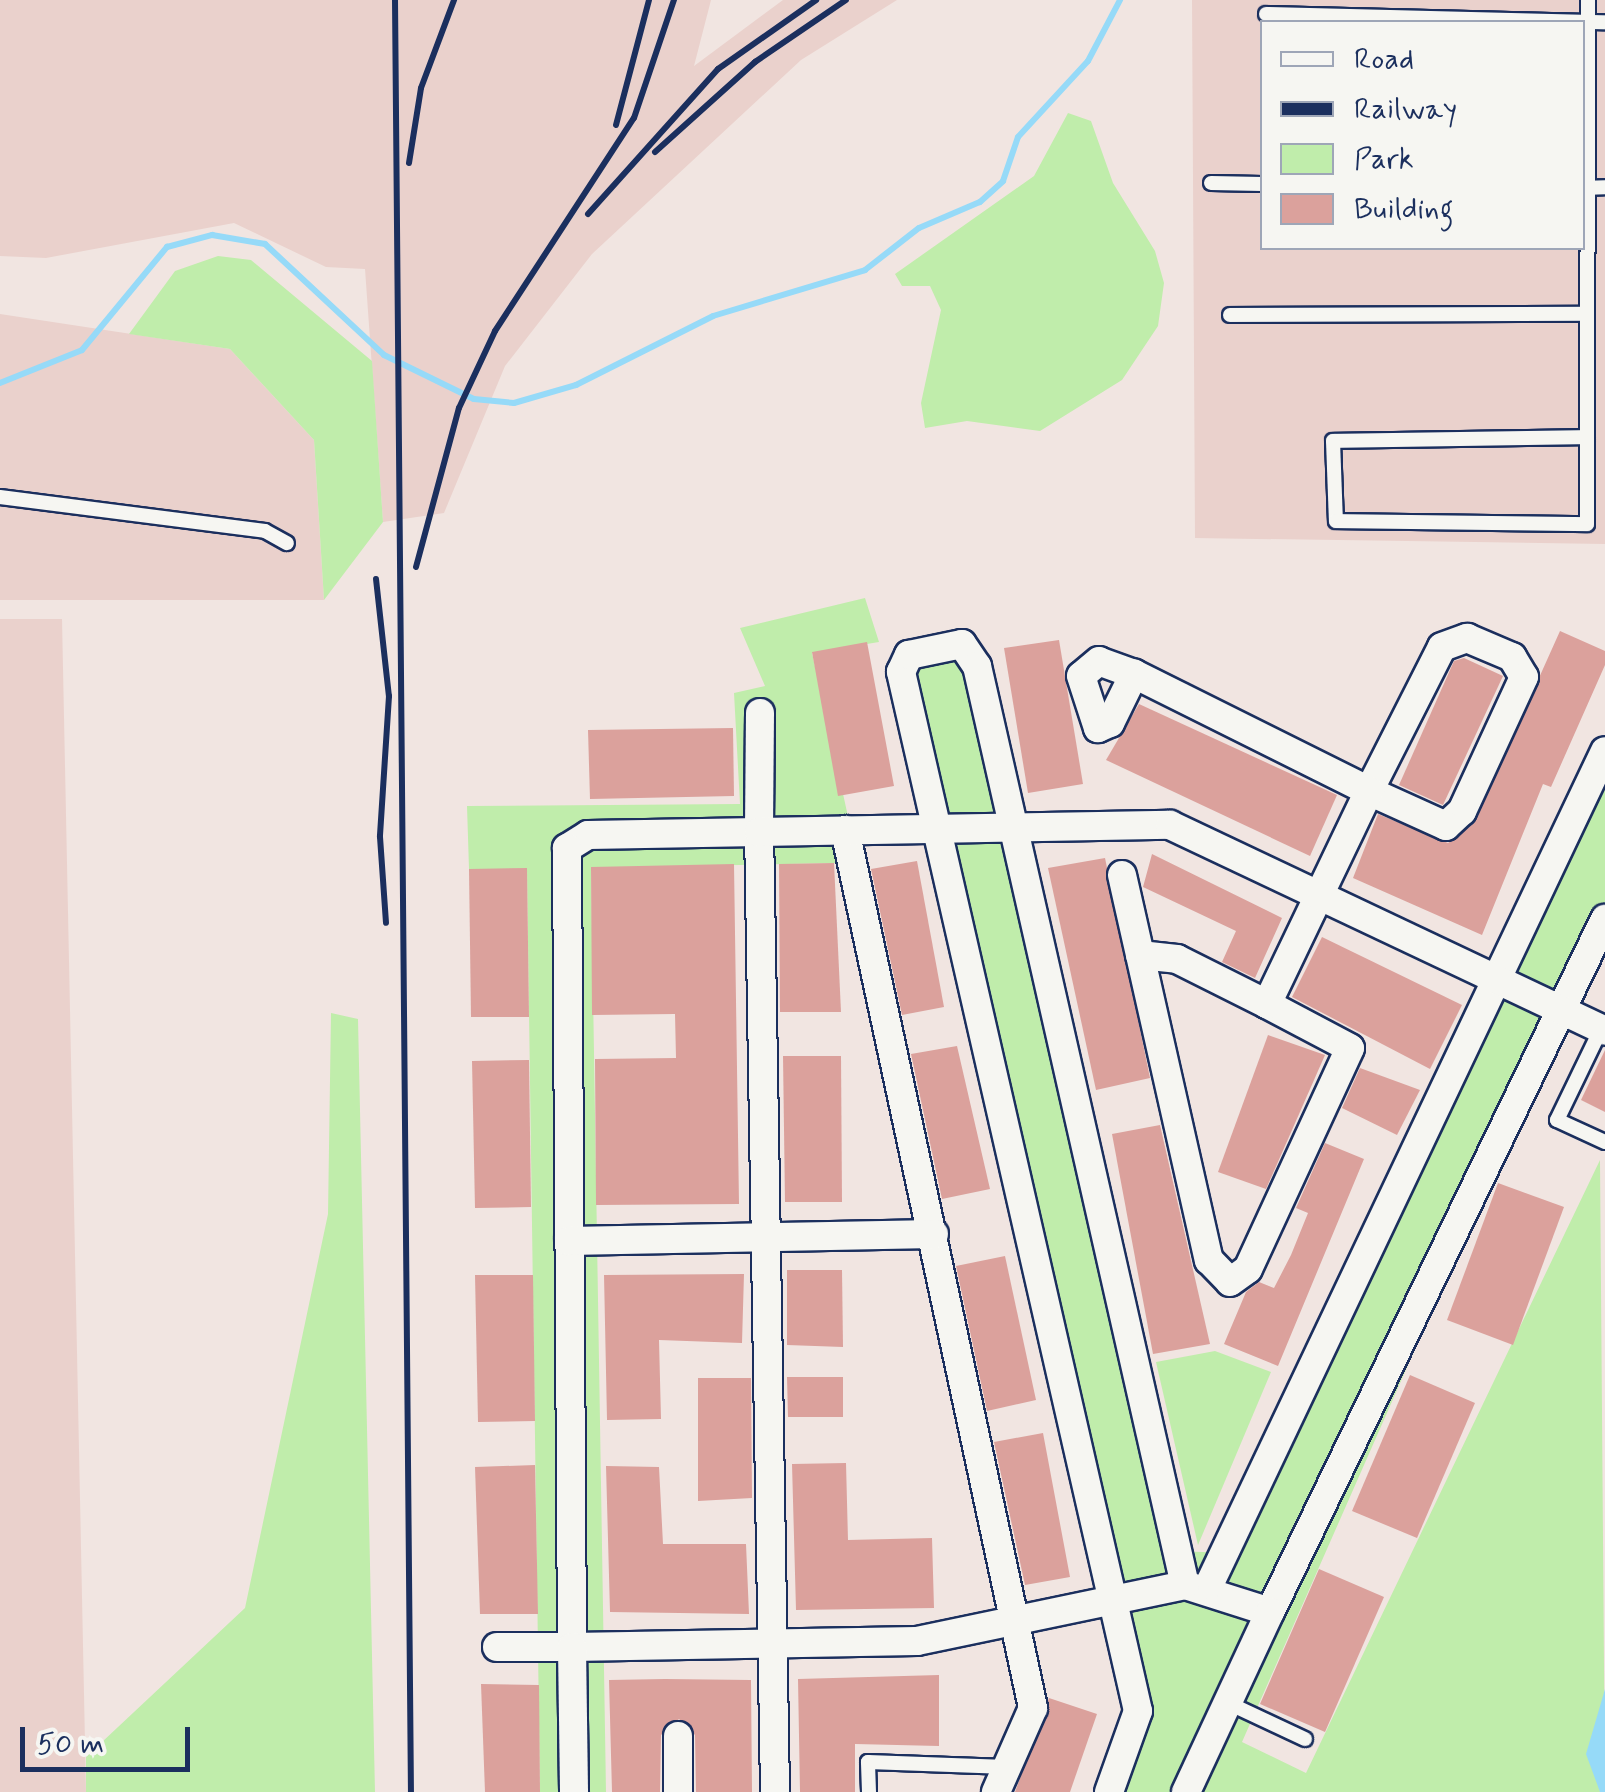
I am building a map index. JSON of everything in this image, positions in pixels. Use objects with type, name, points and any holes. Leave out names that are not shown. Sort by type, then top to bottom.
[{"type":"street","points":[[1134,674],[1368,791],[1437,824],[1455,822],[1522,666],[1467,638],[1442,647],[1368,791],[1266,1004]]},
{"type":"street","points":[[1109,1792],[1138,1730],[1116,1600],[936,827],[902,663],[962,644],[977,666],[1012,826],[1197,1585]]},
{"type":"street","points":[[760,713],[775,1792]]},
{"type":"street","points":[[1197,1585],[1605,751]]},
{"type":"street","points":[[574,1792],[567,848],[588,835],[1170,825],[1603,1030]]},
{"type":"street","points":[[845,830],[1019,1621],[1033,1708],[1002,1780]]},
{"type":"street","points":[[1122,875],[1209,1260],[1230,1282],[1248,1269],[1350,1048],[1177,959],[1140,954]]},
{"type":"street","points":[[1186,1792],[1605,919]]},
{"type":"street","points":[[569,1240],[934,1234]]},
{"type":"street","points":[[497,1647],[917,1641],[1197,1585],[1270,1612]]},
{"type":"street","points":[[678,1736],[678,1792]]},
{"type":"lane","points":[[1587,438],[1333,441],[1336,521],[1587,524],[1588,0]]},
{"type":"lane","points":[[1266,14],[1508,20]]},
{"type":"lane","points":[[1585,22],[1605,22]]},
{"type":"lane","points":[[1211,183],[1260,184]]},
{"type":"lane","points":[[1585,188],[1605,187]]},
{"type":"lane","points":[[1230,315],[1587,314]]},
{"type":"lane","points":[[0,497],[266,531],[287,542]]},
{"type":"lane","points":[[1603,1030],[1557,1120],[1605,1142]]},
{"type":"lane","points":[[1228,1702],[1305,1739]]},
{"type":"lane","points":[[869,1792],[868,1762],[1002,1780]]},
{"type":"shaded area","points":[[0,0],[711,0],[694,66],[783,0],[897,0],[801,60],[592,254],[505,366],[444,513],[383,522],[365,269],[326,267],[234,223],[46,258],[0,256]]},
{"type":"shaded area","points":[[1192,0],[1605,0],[1605,544],[1195,538]]},
{"type":"shaded area","points":[[0,314],[230,349],[314,440],[324,600],[0,600]]},
{"type":"shaded area","points":[[0,619],[62,619],[86,1792],[0,1792]]},
{"type":"green space","points":[[1068,113],[1091,121],[1113,183],[1155,251],[1164,283],[1158,326],[1122,380],[1040,431],[967,421],[925,428],[921,403],[941,310],[930,286],[902,286],[895,274],[1034,176]]},
{"type":"green space","points":[[218,256],[251,260],[372,361],[383,522],[324,600],[314,440],[230,349],[129,334],[175,271]]},
{"type":"green space","points":[[865,598],[879,642],[812,653],[860,871],[837,863],[591,868],[606,1792],[540,1792],[527,869],[469,869],[467,806],[740,804],[734,693],[765,686],[740,628]]},
{"type":"green space","points":[[964,652],[1173,1551],[1232,1553],[1605,764],[1605,918],[1242,1742],[1306,1773],[1600,1160],[1605,1792],[1111,1792],[1146,1728],[916,665]]},
{"type":"green space","points":[[331,1013],[358,1019],[375,1792],[86,1792],[86,1757],[245,1608],[328,1214]]},
{"type":"green space","points":[[1215,1351],[1271,1372],[1198,1545],[1156,1362]]},
{"type":"water","points":[[1605,1689],[1605,1792],[1600,1792],[1586,1754]]},
{"type":"building","points":[[1560,631],[1605,651],[1605,665],[1551,787],[1543,784],[1482,935],[1353,878],[1378,814],[1448,843],[1474,823]]},
{"type":"building","points":[[1059,640],[1083,784],[1028,793],[1004,648]]},
{"type":"building","points":[[867,642],[894,786],[838,796],[812,652]]},
{"type":"building","points":[[1464,658],[1503,676],[1443,805],[1399,785],[1454,661]]},
{"type":"building","points":[[1139,704],[1337,795],[1310,856],[1106,760]]},
{"type":"building","points":[[733,728],[734,796],[590,799],[588,730]]},
{"type":"building","points":[[1152,854],[1282,918],[1255,978],[1222,962],[1236,931],[1143,887]]},
{"type":"building","points":[[1105,858],[1150,1078],[1096,1090],[1048,868]]},
{"type":"building","points":[[917,861],[944,1007],[902,1015],[871,869]]},
{"type":"building","points":[[834,863],[841,1012],[780,1012],[779,864]]},
{"type":"building","points":[[734,864],[739,1204],[596,1205],[595,1059],[676,1058],[675,1014],[592,1015],[591,867]]},
{"type":"building","points":[[527,868],[529,1017],[471,1017],[469,869]]},
{"type":"building","points":[[1322,937],[1462,1005],[1430,1069],[1292,997]]},
{"type":"building","points":[[1268,1035],[1325,1055],[1266,1189],[1218,1172]]},
{"type":"building","points":[[957,1046],[990,1189],[942,1199],[911,1054]]},
{"type":"building","points":[[1605,1050],[1605,1112],[1581,1100]]},
{"type":"building","points":[[783,1056],[841,1056],[842,1202],[785,1202]]},
{"type":"building","points":[[529,1060],[531,1207],[475,1208],[472,1061]]},
{"type":"building","points":[[1360,1068],[1420,1090],[1397,1135],[1342,1108]]},
{"type":"building","points":[[1160,1125],[1210,1344],[1153,1354],[1112,1134]]},
{"type":"building","points":[[1325,1143],[1364,1159],[1278,1366],[1224,1344],[1246,1292],[1259,1282],[1274,1288],[1291,1255],[1308,1213],[1296,1208]]},
{"type":"building","points":[[1498,1183],[1564,1207],[1513,1345],[1447,1320]]},
{"type":"building","points":[[1005,1256],[1036,1400],[987,1411],[956,1266]]},
{"type":"building","points":[[787,1270],[842,1270],[843,1347],[787,1345]]},
{"type":"building","points":[[744,1274],[742,1343],[659,1340],[661,1419],[607,1420],[604,1275]]},
{"type":"building","points":[[475,1275],[533,1275],[535,1421],[478,1422]]},
{"type":"building","points":[[1410,1375],[1475,1403],[1417,1538],[1352,1511]]},
{"type":"building","points":[[787,1377],[843,1377],[843,1417],[788,1417]]},
{"type":"building","points":[[698,1378],[751,1378],[752,1498],[698,1501]]},
{"type":"building","points":[[1043,1433],[1070,1577],[1025,1585],[994,1442]]},
{"type":"building","points":[[846,1463],[848,1540],[932,1538],[934,1608],[796,1610],[792,1464]]},
{"type":"building","points":[[535,1465],[538,1614],[480,1614],[475,1467]]},
{"type":"building","points":[[606,1466],[659,1467],[663,1544],[746,1544],[749,1614],[610,1612]]},
{"type":"building","points":[[1319,1569],[1384,1597],[1325,1732],[1260,1704]]},
{"type":"building","points":[[939,1675],[939,1746],[855,1744],[855,1792],[800,1792],[798,1679]]},
{"type":"building","points":[[609,1680],[751,1680],[752,1792],[696,1792],[695,1735],[679,1719],[661,1735],[660,1792],[612,1792]]},
{"type":"building","points":[[481,1684],[539,1685],[540,1792],[485,1792]]},
{"type":"building","points":[[1049,1698],[1097,1714],[1070,1792],[1015,1792]]},
{"type":"waterway","points":[[0,383],[82,350],[167,247],[212,235],[265,244],[384,355],[474,399],[514,403],[576,385],[713,316],[865,270],[919,228],[980,202],[1003,181],[1018,137],[1088,61],[1120,0]]},
{"type":"railway","points":[[395,0],[411,1792]]},
{"type":"railway","points":[[409,163],[421,88],[454,0]]},
{"type":"railway","points":[[616,125],[649,0]]},
{"type":"railway","points":[[416,567],[459,408],[495,331],[634,118],[674,0]]},
{"type":"railway","points":[[588,214],[718,69],[816,0]]},
{"type":"railway","points":[[655,152],[755,62],[846,0]]},
{"type":"railway","points":[[376,579],[389,696],[380,837],[386,923]]}]
